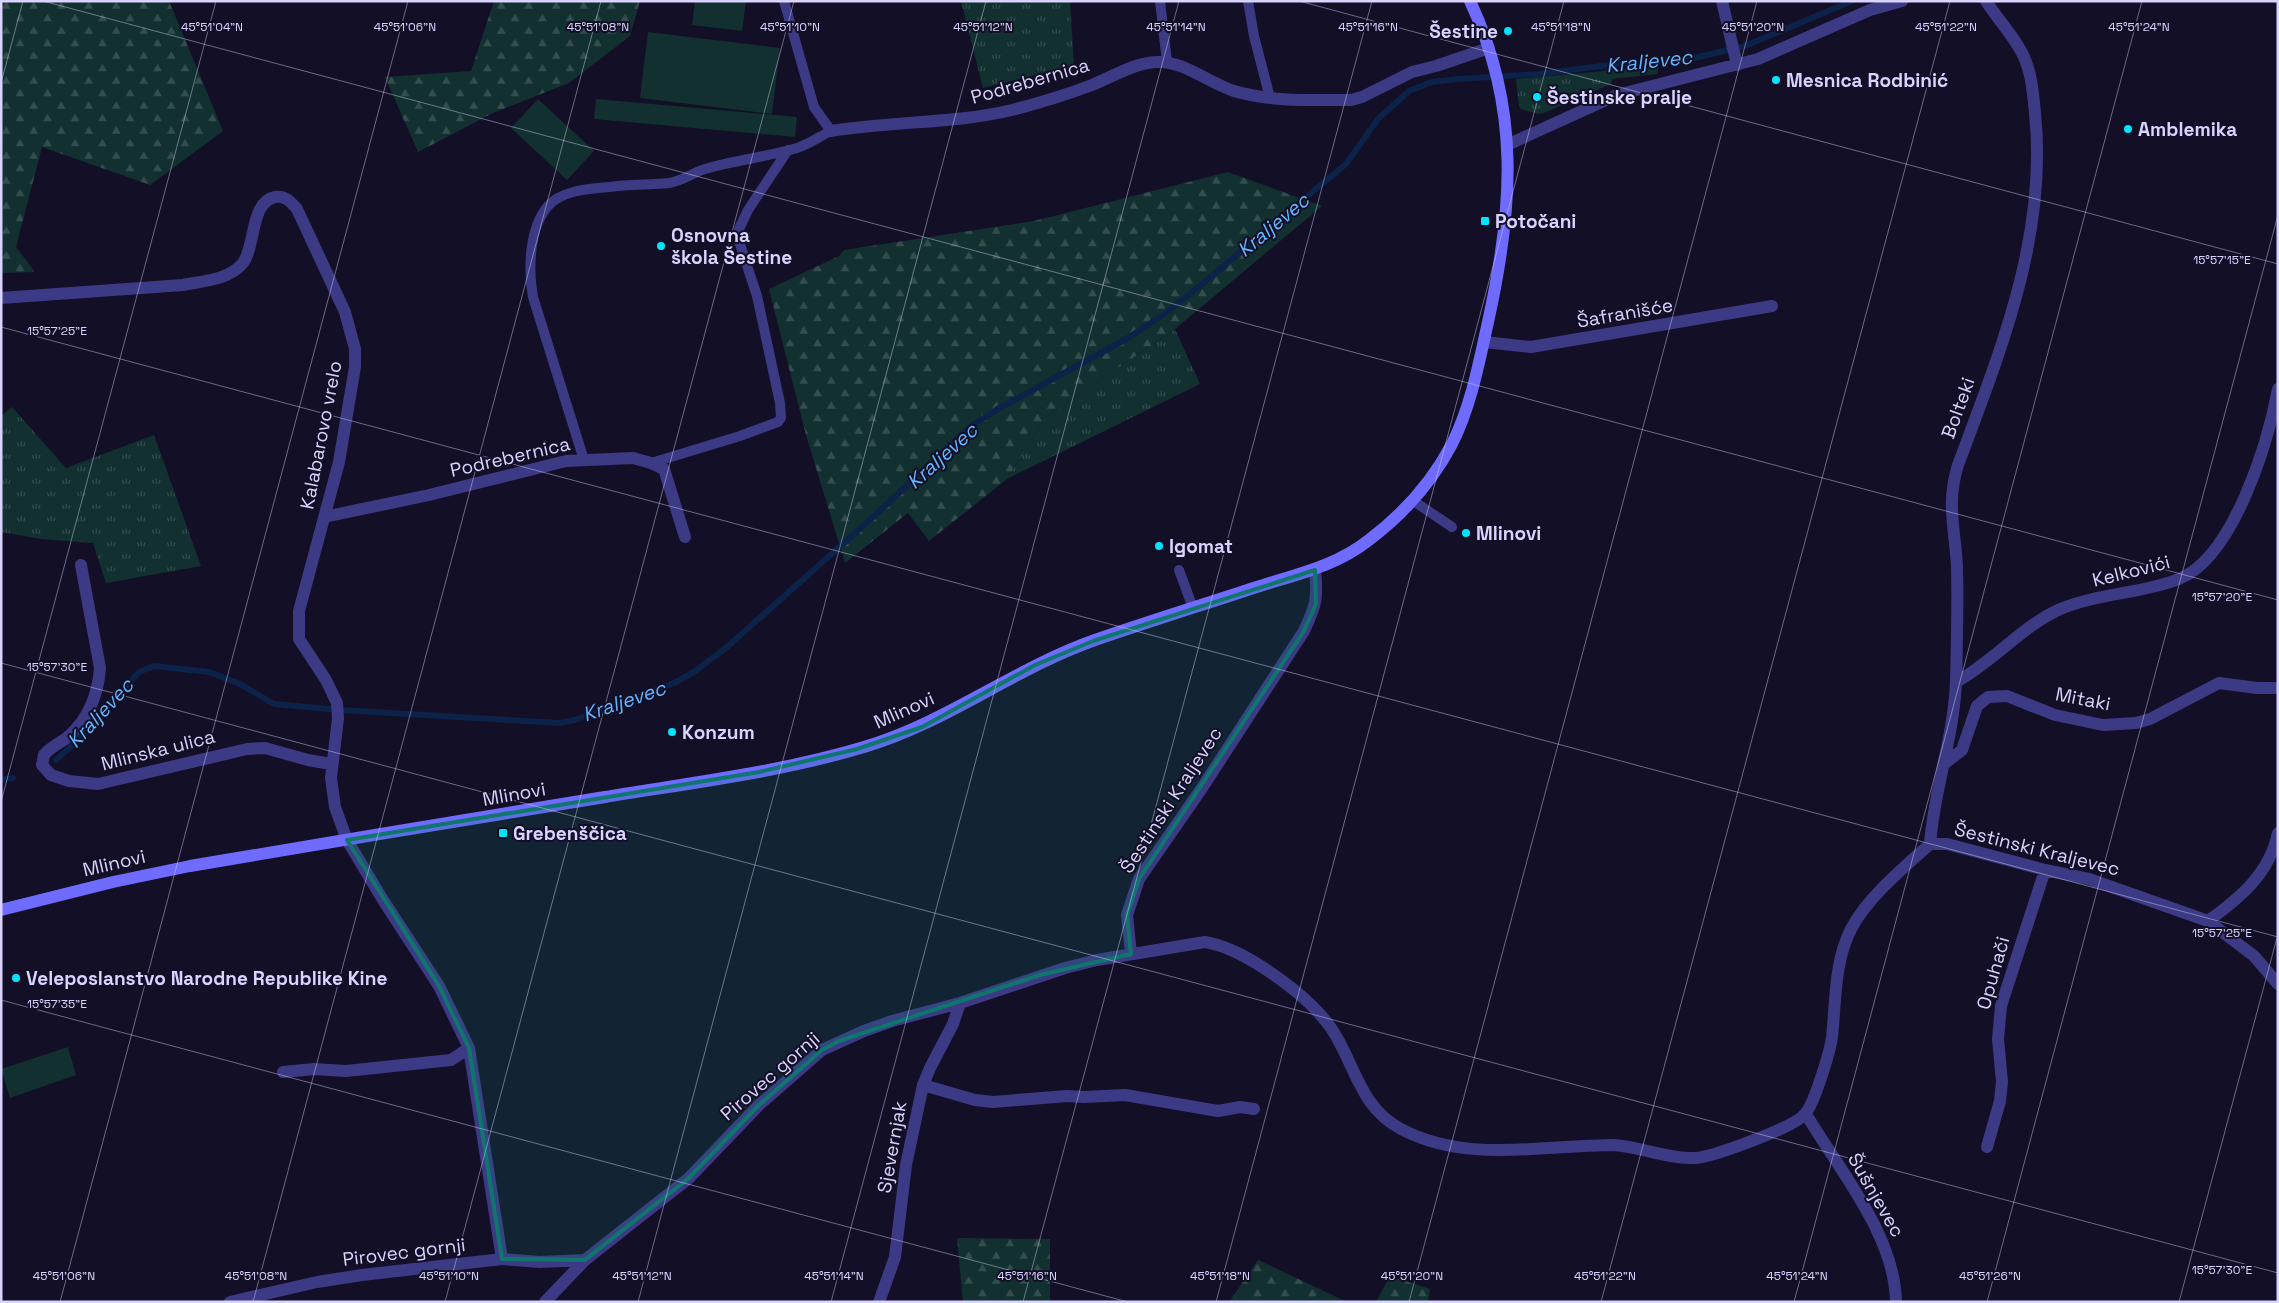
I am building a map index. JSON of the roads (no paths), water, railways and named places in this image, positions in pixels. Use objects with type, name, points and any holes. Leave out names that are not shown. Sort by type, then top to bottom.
[{"type":"main road","name":"Mlinovi","points":[[1,910],[148,874],[759,772],[857,749],[922,727],[973,697],[1061,654],[1093,641],[1315,570],[1343,557],[1366,543],[1396,518],[1412,500],[1452,444],[1464,416],[1484,342],[1505,224],[1508,192],[1507,145],[1501,89],[1496,69],[1470,1]]},
{"type":"street","points":[[1722,1],[1736,61]]},
{"type":"street","points":[[1507,145],[1617,95],[1736,61],[1766,56],[1870,10],[1902,1]]},
{"type":"street","name":"Bolteki","points":[[1930,844],[1934,812],[1952,722],[1956,682],[1957,568],[1951,490],[2015,301],[2030,230],[2036,181],[2037,144],[2032,83],[2024,56],[1986,1]]},
{"type":"street","points":[[1167,62],[1234,91],[1270,98],[1351,100],[1362,97],[1412,72],[1489,48]]},
{"type":"street","name":"Podrebernica","points":[[832,131],[860,126],[894,126],[980,117],[1070,94],[1127,70],[1154,62],[1167,62]]},
{"type":"street","name":"Kalabarovo vrelo","points":[[1,298],[183,285],[224,276],[234,271],[243,263],[248,253],[257,216],[268,199],[276,196],[284,197],[297,209],[345,312],[355,349],[355,367],[342,446],[301,603],[298,628],[299,639],[326,680],[337,703],[338,718],[331,764]]},
{"type":"street","name":"Šafranišće","points":[[1484,342],[1531,347],[1772,306]]},
{"type":"street","name":"Kelkovići","points":[[1956,682],[1980,667],[2032,626],[2060,610],[2096,598],[2180,579],[2194,571],[2221,541],[2238,513],[2257,464],[2274,410],[2278,389]]},
{"type":"street","name":"Podrebernica","points":[[324,517],[429,495],[566,461],[633,458],[652,463]]},
{"type":"street","points":[[652,463],[664,469],[685,537]]},
{"type":"street","name":"Mlinska ulica","points":[[82,565],[100,668],[98,685],[84,718],[70,735],[44,755],[42,765],[51,776],[69,781],[98,784],[227,752],[265,748],[308,760],[331,764]]},
{"type":"street","name":"Šestinski Kraljevec","points":[[1131,954],[1127,914],[1139,879],[1202,788],[1304,631],[1316,604],[1318,592],[1315,570]]},
{"type":"street","name":"Mitaki","points":[[1944,764],[1962,750],[1977,706],[1988,697],[2007,696],[2055,715],[2103,725],[2136,723],[2150,719],[2219,683],[2257,688],[2278,688]]},
{"type":"street","points":[[331,764],[335,807],[347,840],[383,900],[440,986],[469,1048],[502,1259]]},
{"type":"street","points":[[2208,921],[2230,905],[2257,878],[2272,854],[2278,833]]},
{"type":"street","name":"Šestinski Kraljevec","points":[[1806,1114],[1832,1039],[1838,972],[1842,950],[1851,929],[1878,895],[1930,844],[1947,844],[2045,870],[2089,879],[2208,921],[2254,956],[2277,980]]},
{"type":"street","name":"Opuhači","points":[[1987,1146],[1998,1108],[2002,1082],[1998,1039],[2001,1006],[2045,870]]},
{"type":"street","points":[[1131,954],[1205,942],[1220,944],[1253,960],[1291,989],[1331,1028],[1359,1086],[1386,1119],[1408,1132],[1446,1146],[1485,1151],[1614,1145],[1632,1146],[1677,1156],[1696,1158],[1715,1154],[1777,1131],[1792,1125],[1806,1114]]},
{"type":"street","name":"Pirovec gornji","points":[[545,1302],[585,1260],[689,1178],[759,1105],[822,1050],[892,1021],[960,1003],[1040,975],[1098,960],[1131,954]]},
{"type":"street","name":"Sjevernjak","points":[[879,1302],[895,1257],[906,1165],[923,1085],[953,1024],[960,1003]]},
{"type":"street","points":[[283,1072],[314,1069],[346,1071],[451,1060],[469,1048]]},
{"type":"street","points":[[923,1085],[975,1100],[993,1102],[1066,1096],[1125,1095],[1158,1099],[1210,1110],[1240,1107],[1254,1109]]},
{"type":"street","name":"Šušnjevec","points":[[1806,1114],[1856,1193],[1877,1231],[1891,1266],[1896,1302]]},
{"type":"street","name":"Pirovec gornji","points":[[230,1302],[316,1282],[502,1259],[540,1262],[585,1260]]},
{"type":"lane","points":[[584,460],[533,297],[529,277],[533,246],[542,216],[548,206],[557,199],[581,190],[670,183],[682,180],[705,169],[807,144],[832,131],[814,107],[784,1]]},
{"type":"lane","points":[[1160,1],[1167,62]]},
{"type":"lane","points":[[1248,1],[1254,36],[1270,98]]},
{"type":"lane","points":[[652,463],[740,436],[778,422],[781,418],[780,403],[761,315],[739,241],[739,229],[748,210],[788,150]]},
{"type":"lane","points":[[1412,500],[1452,527]]},
{"type":"lane","points":[[1179,570],[1193,608]]},
{"type":"waterway","name":"Kraljevec","points":[[56,760],[80,738],[139,672],[154,666],[209,672],[240,684],[274,704],[340,710],[560,723],[575,720],[674,683],[694,672],[727,647],[872,518],[970,427],[996,410],[1128,338],[1164,314],[1196,289],[1346,164],[1378,119],[1409,91],[1432,82],[1539,74],[1625,63],[1694,58],[1745,46],[1852,1]]},
{"type":"waterway","name":"Kraljevec","points":[[1,780],[13,778]]},
{"type":"place","name":"Šestine","points":[[1508,31]]},
{"type":"place","name":"Mesnica Rodbinić","points":[[1776,80]]},
{"type":"place","name":"Šestinske pralje","points":[[1537,97]]},
{"type":"place","name":"Amblemika","points":[[2128,129]]},
{"type":"place","name":"Potočani","points":[[1485,221]]},
{"type":"place","name":"Osnovna škola Šestine","points":[[661,246]]},
{"type":"place","name":"Mlinovi","points":[[1466,533]]},
{"type":"place","name":"Igomat","points":[[1159,546]]},
{"type":"place","name":"Konzum","points":[[672,732]]},
{"type":"place","name":"Grebenščica","points":[[503,833]]},
{"type":"place","name":"Veleposlanstvo Narodne Republike Kine","points":[[16,978]]}]
